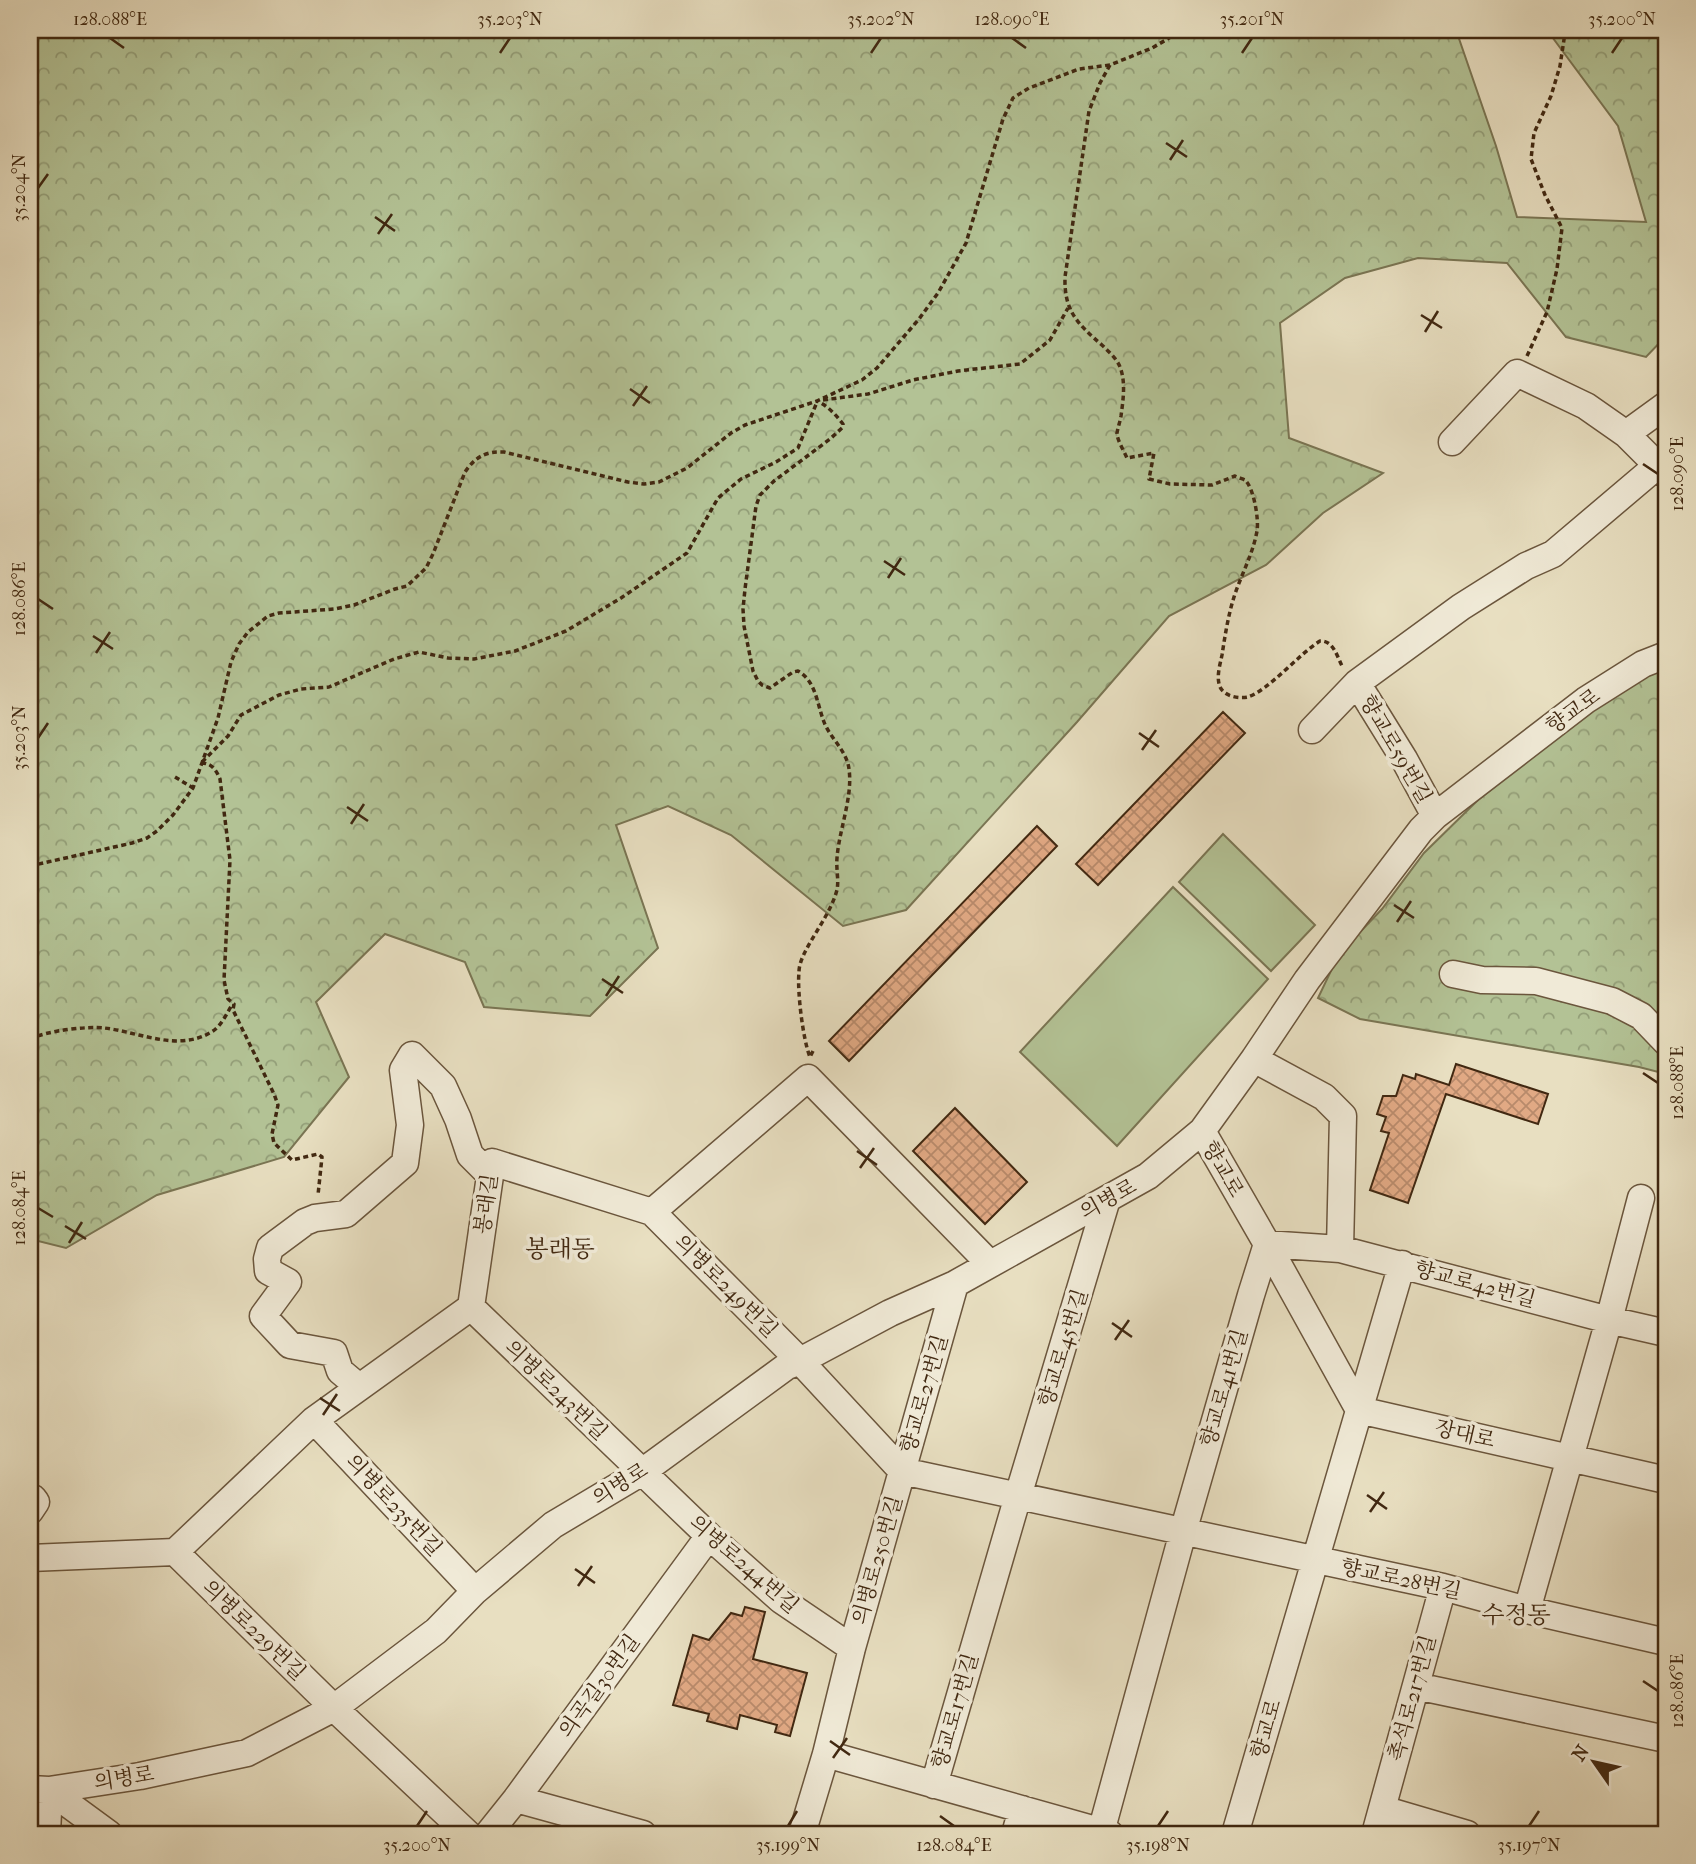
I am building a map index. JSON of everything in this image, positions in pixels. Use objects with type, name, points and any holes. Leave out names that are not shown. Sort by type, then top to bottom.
[{"type":"street","points":[[1312,730],[1355,684],[1461,607],[1526,566],[1553,554],[1662,470],[1626,434],[1586,406],[1517,373],[1451,442]]},
{"type":"street","points":[[1626,434],[1666,405]]},
{"type":"street","name":"향교로","points":[[1235,1834],[1359,1410],[1202,1131],[1350,920],[1421,830],[1435,816],[1586,700],[1643,664],[1666,654]]},
{"type":"street","name":"향교로59번길","points":[[1355,684],[1404,760],[1435,816]]},
{"type":"street","points":[[1453,974],[1482,980],[1536,981],[1612,1001],[1641,1016],[1666,1042]]},
{"type":"street","points":[[359,1387],[340,1371],[334,1353],[290,1345],[263,1316],[288,1282],[268,1272],[270,1248],[305,1222],[346,1214],[405,1163],[410,1125],[403,1070],[412,1055],[443,1086],[470,1155],[490,1175]]},
{"type":"street","points":[[1254,1059],[1324,1097],[1343,1116],[1340,1249]]},
{"type":"street","points":[[652,1212],[808,1078],[990,1264]]},
{"type":"street","name":"의병로","points":[[39,1789],[140,1776],[247,1753],[334,1708],[436,1631],[475,1591],[553,1525],[642,1472],[787,1366],[890,1313],[955,1284],[1147,1177],[1202,1131]]},
{"type":"street","name":"봉래길","points":[[471,1307],[492,1162],[652,1212]]},
{"type":"street","points":[[1527,1610],[1641,1198]]},
{"type":"street","name":"향교로45번길","points":[[1017,1496],[1108,1199]]},
{"type":"street","name":"의병로249번길","points":[[652,1212],[800,1361]]},
{"type":"street","name":"향교로42번길","points":[[1267,1244],[1340,1249],[1666,1333]]},
{"type":"street","name":"향교로41번길","points":[[1183,1532],[1267,1244]]},
{"type":"street","points":[[1359,1410],[1402,1264]]},
{"type":"street","name":"향교로27번길","points":[[955,1284],[902,1471],[1315,1560]]},
{"type":"street","points":[[30,1558],[175,1552],[314,1420],[471,1307]]},
{"type":"street","name":"의병로243번길","points":[[471,1307],[642,1472]]},
{"type":"street","name":"의병로250번길","points":[[800,1361],[902,1471],[802,1834]]},
{"type":"street","name":"장대로","points":[[1359,1410],[1666,1480]]},
{"type":"street","name":"의병로235번길","points":[[314,1420],[475,1591]]},
{"type":"street","name":"의병로244번길","points":[[642,1472],[782,1601],[852,1648]]},
{"type":"street","name":"향교로17번길","points":[[934,1784],[1017,1496]]},
{"type":"street","points":[[30,1497],[36,1502],[30,1511]]},
{"type":"street","name":"향교로17번길","points":[[826,1754],[934,1784],[1019,1822],[1106,1833],[1130,1725],[1183,1532]]},
{"type":"street","name":"의곡길30번길","points":[[488,1834],[709,1536]]},
{"type":"street","name":"의병로229번길","points":[[175,1552],[334,1708],[468,1834]]},
{"type":"street","name":"향교로28번길","points":[[1315,1560],[1443,1587],[1527,1610],[1666,1642]]},
{"type":"street","name":"촉석로217번길","points":[[1443,1587],[1378,1822],[1467,1834]]},
{"type":"street","points":[[1416,1686],[1666,1739]]},
{"type":"street","points":[[39,1789],[47,1834]]},
{"type":"street","points":[[39,1789],[109,1834]]},
{"type":"street","points":[[516,1799],[642,1834]]},
{"type":"path","points":[[30,866],[132,843],[157,831],[193,788],[218,718],[231,662],[248,632],[268,616],[354,605],[407,586],[426,568],[465,472],[471,463],[483,454],[504,452],[628,482],[659,482],[687,468],[744,425],[817,401],[862,380],[877,368],[919,319],[938,293],[966,243],[1003,119],[1013,98],[1029,88],[1079,69],[1110,65],[1152,48],[1183,30]]},
{"type":"path","points":[[1517,373],[1547,312],[1557,269],[1562,228],[1531,159],[1534,134],[1551,96],[1560,66],[1565,33],[1563,30]]},
{"type":"path","points":[[1110,65],[1089,111],[1065,293],[1069,307],[1081,327],[1108,350],[1121,369],[1124,380],[1117,435],[1127,458],[1154,453],[1149,479],[1170,484],[1212,485],[1235,476],[1244,480],[1250,488],[1256,511],[1257,531],[1229,617],[1218,673],[1221,690],[1234,697],[1251,696],[1314,645],[1325,641],[1334,649],[1347,676],[1355,684]]},
{"type":"path","points":[[817,401],[868,394],[913,380],[958,371],[1020,363],[1050,340],[1069,307]]},
{"type":"path","points":[[201,763],[228,736],[241,715],[279,695],[301,689],[329,687],[394,659],[419,652],[448,658],[474,659],[514,651],[566,631],[687,553],[718,498],[741,479],[797,448],[817,401]]},
{"type":"path","points":[[813,1051],[810,1057],[804,1031],[799,971],[804,953],[830,908],[837,890],[837,856],[849,789],[849,769],[845,755],[825,724],[805,675],[798,671],[793,672],[770,688],[758,681],[749,650],[743,609],[754,517],[760,495],[843,426],[840,419],[817,401]]},
{"type":"path","points":[[201,763],[212,765],[217,771],[223,791],[230,860],[224,980],[228,999],[234,1004]]},
{"type":"path","points":[[175,777],[193,788]]},
{"type":"path","points":[[30,1039],[39,1034],[102,1027],[163,1041],[195,1040],[216,1029],[234,1004]]},
{"type":"path","points":[[234,1004],[233,1010],[278,1105],[272,1134],[274,1143],[292,1160],[318,1154],[322,1157],[315,1218]]},
{"type":"green space","points":[[30,30],[1456,30],[1517,217],[1646,222],[1618,126],[1547,30],[1666,30],[1666,336],[1646,357],[1566,337],[1507,263],[1418,258],[1345,278],[1280,323],[1289,438],[1383,473],[1323,513],[1266,565],[1169,616],[1077,722],[906,910],[843,926],[731,835],[668,806],[616,825],[658,948],[590,1016],[484,1007],[465,962],[385,934],[316,1002],[349,1077],[284,1157],[157,1195],[66,1248],[30,1239]]},
{"type":"green space","points":[[1666,663],[1666,1074],[1639,1067],[1360,1019],[1318,998],[1339,954],[1382,909],[1424,853],[1478,800],[1581,718]]},
{"type":"green space","points":[[1223,834],[1315,925],[1271,971],[1179,882]]},
{"type":"green space","points":[[1173,887],[1268,979],[1117,1146],[1020,1052]]},
{"type":"building","points":[[1223,712],[1245,733],[1098,885],[1076,864]]},
{"type":"building","points":[[1037,826],[1057,846],[849,1061],[829,1041]]},
{"type":"building","points":[[1456,1064],[1548,1094],[1538,1124],[1446,1094],[1408,1203],[1370,1190],[1389,1133],[1381,1131],[1386,1117],[1377,1114],[1383,1096],[1396,1096],[1403,1075],[1415,1079],[1416,1074],[1449,1085]]},
{"type":"building","points":[[955,1108],[1027,1182],[985,1224],[913,1151]]},
{"type":"building","points":[[745,1607],[765,1612],[753,1659],[807,1673],[790,1736],[775,1732],[777,1725],[740,1715],[737,1729],[707,1721],[709,1714],[673,1705],[693,1635],[709,1640],[731,1613],[742,1616]]},
{"type":"district","name":"봉래동","points":[[560,1249]]},
{"type":"district","name":"수정동","points":[[1516,1615]]}]
